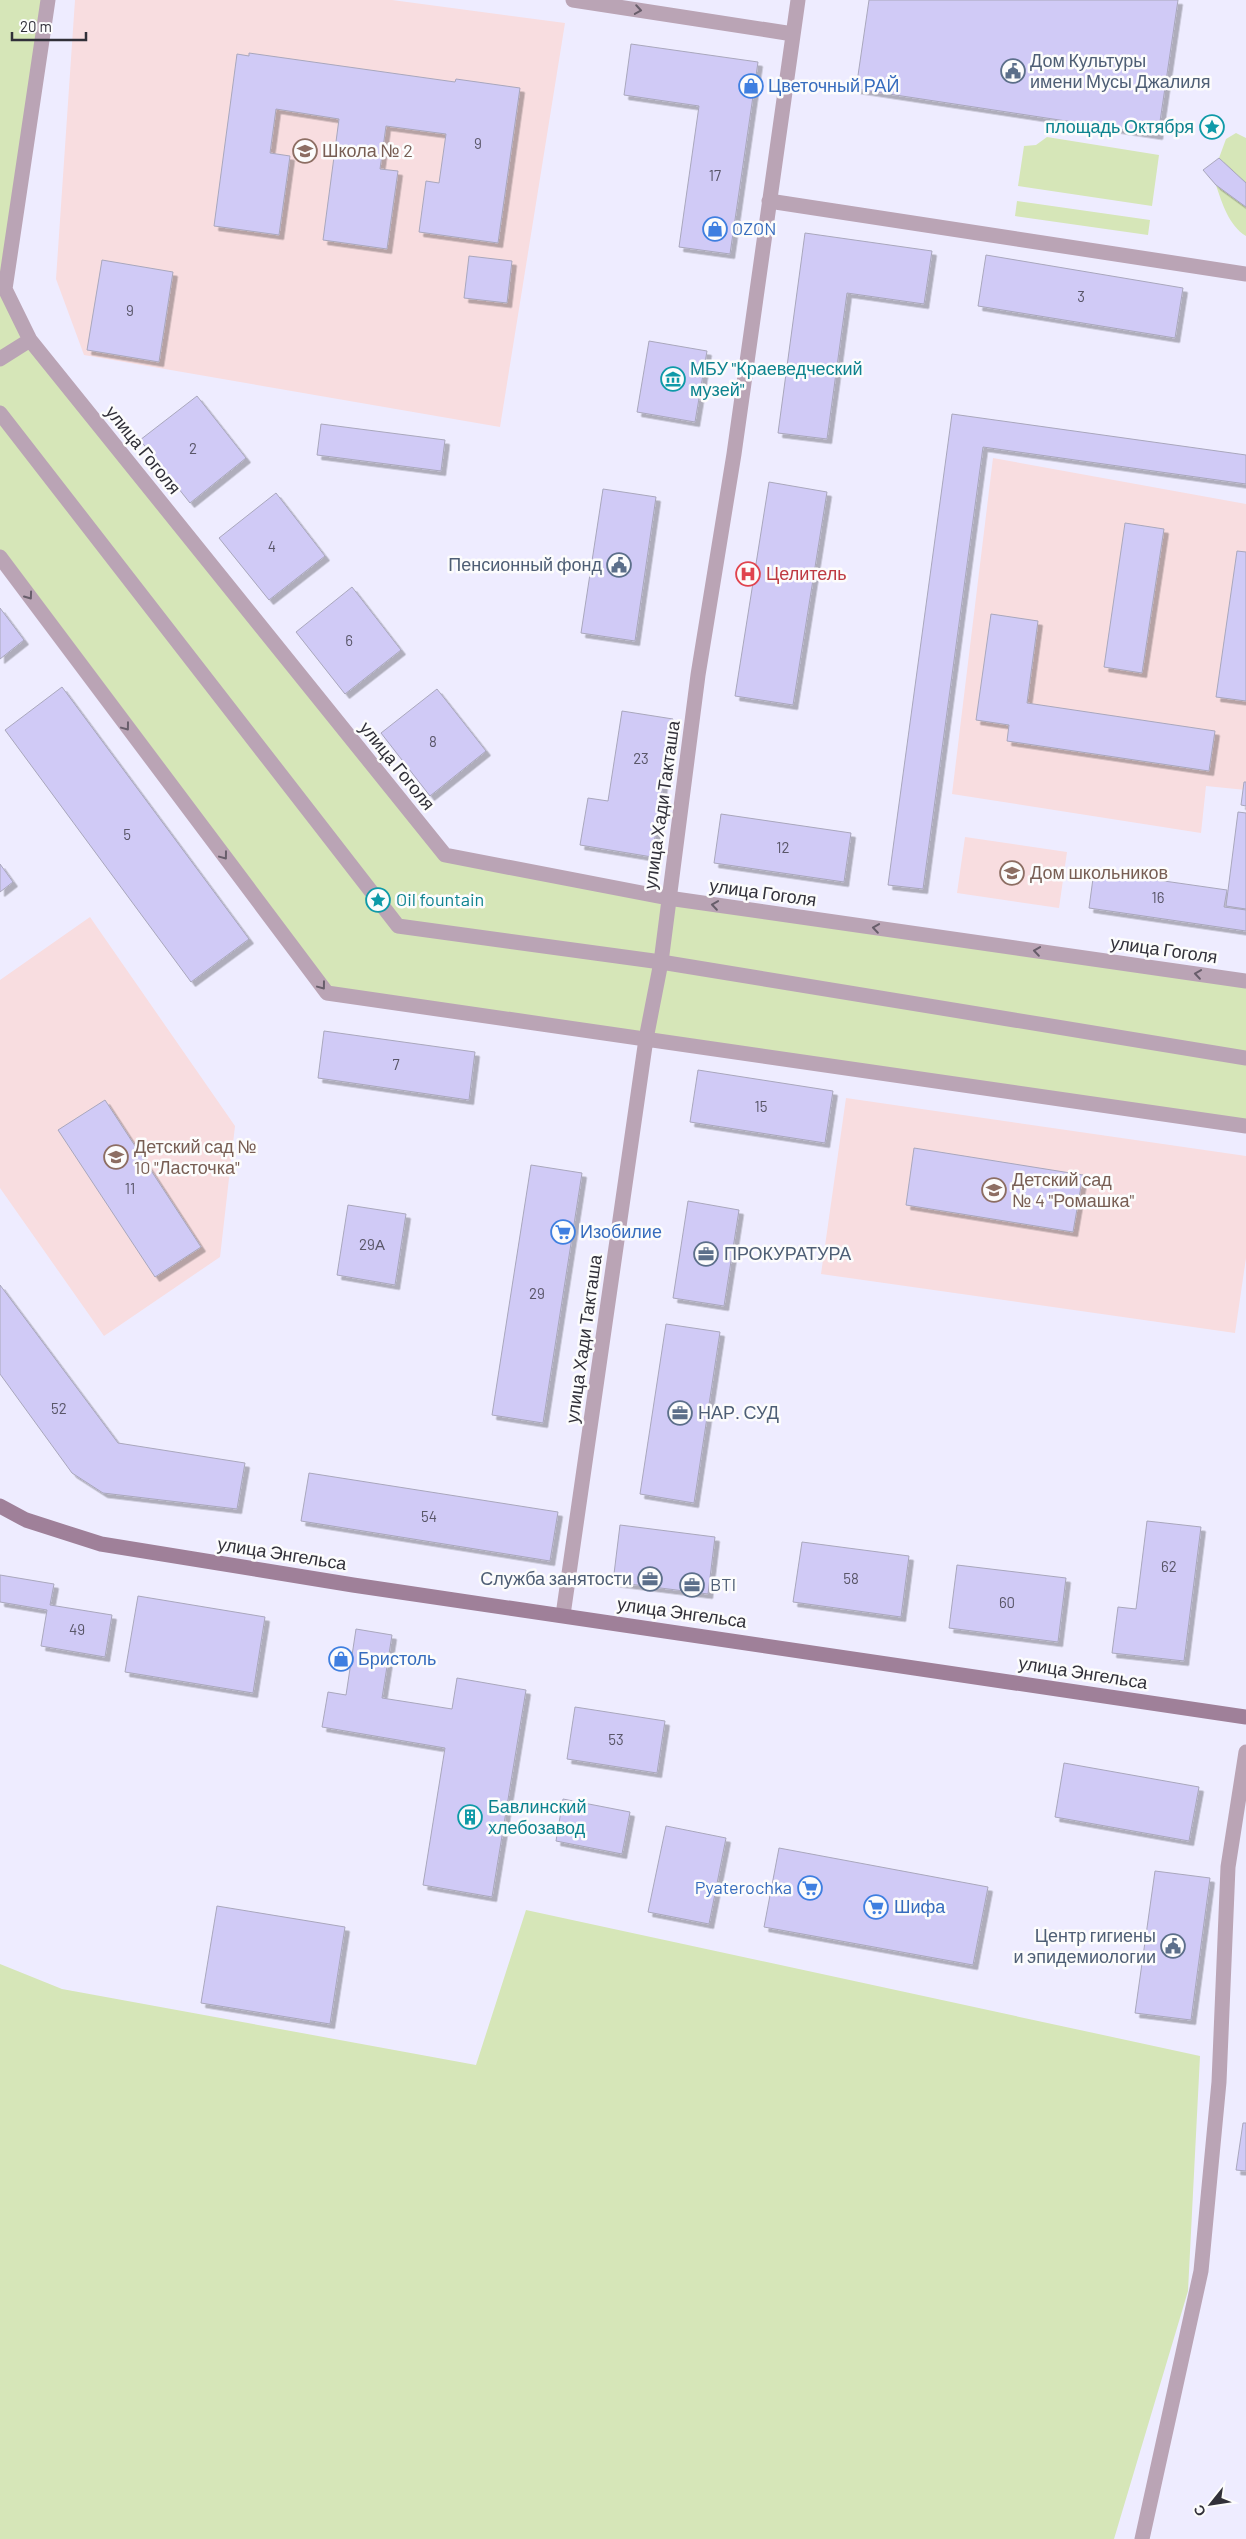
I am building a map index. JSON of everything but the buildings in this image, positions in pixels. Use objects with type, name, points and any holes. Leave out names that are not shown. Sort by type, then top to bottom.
[{"type":"street","name":"улица Гоголя","points":[[48,0],[5,289],[30,340],[445,855],[668,898],[1246,981]]},
{"type":"street","points":[[573,0],[793,34]]},
{"type":"street","name":"улица Хади Такташа","points":[[563,1614],[646,1039],[661,962],[698,674],[734,454],[798,0]]},
{"type":"street","points":[[769,201],[1246,274]]},
{"type":"street","points":[[0,359],[30,340]]},
{"type":"street","points":[[0,413],[398,926],[661,962],[1246,1058]]},
{"type":"street","points":[[0,557],[327,993],[1246,1126]]},
{"type":"street","name":"улица Энгельса","points":[[0,1506],[26,1520],[101,1544],[353,1584],[1246,1717]]},
{"type":"street","points":[[1142,2539],[1201,2271],[1218,2082],[1228,1867],[1246,1752]]},
{"type":"shaded area","name":"Школа № 2","points":[[75,0],[392,0],[565,23],[500,427],[84,355],[56,279]]},
{"type":"shaded area","points":[[993,458],[1246,504],[1246,790],[1206,786],[1201,833],[952,794]]},
{"type":"shaded area","name":"Дом школьников","points":[[965,837],[1067,852],[1059,908],[957,893]]},
{"type":"shaded area","name":"Детский сад № 10 \"Ласточка\"","points":[[90,917],[235,1126],[220,1257],[104,1336],[0,1188],[0,980]]},
{"type":"shaded area","points":[[846,1098],[1246,1156],[1246,1258],[1235,1333],[821,1274]]},
{"type":"green space","points":[[0,0],[48,0],[5,289],[30,340],[445,855],[668,898],[1246,981],[1246,1126],[327,993],[0,557]]},
{"type":"green space","points":[[1236,133],[1246,138],[1246,183],[1219,158],[1226,139]]},
{"type":"green space","points":[[1047,137],[1159,155],[1152,206],[1018,186],[1024,146],[1036,145]]},
{"type":"green space","points":[[1216,185],[1246,207],[1246,236],[1240,232],[1231,220]]},
{"type":"green space","points":[[1017,201],[1150,220],[1148,235],[1015,216]]},
{"type":"green space","points":[[526,1910],[1200,2056],[1188,2291],[1114,2539],[0,2539],[0,1964],[62,1989],[476,2065]]},
{"type":"place","name":"Дом Культуры имени Мусы Джалиля","points":[[1013,71]]},
{"type":"place","name":"Цветочный РАЙ","points":[[751,86]]},
{"type":"place","name":"площадь Октября","points":[[1212,127]]},
{"type":"place","name":"Школа № 2","points":[[305,151]]},
{"type":"place","name":"OZON","points":[[715,229]]},
{"type":"place","name":"МБУ \"Краеведческий музей\"","points":[[673,379]]},
{"type":"place","name":"Пенсионный фонд","points":[[619,565]]},
{"type":"place","name":"Целитель","points":[[748,574]]},
{"type":"place","name":"Дом школьников","points":[[1012,873]]},
{"type":"place","name":"Oil fountain","points":[[378,900]]},
{"type":"place","name":"Детский сад № 10 \"Ласточка\"","points":[[116,1157]]},
{"type":"place","name":"Детский сад № 4 \"Ромашка\"","points":[[994,1190]]},
{"type":"place","name":"Изобилие","points":[[563,1232]]},
{"type":"place","name":"ПРОКУРАТУРА","points":[[706,1254]]},
{"type":"place","name":"НАР. СУД","points":[[680,1413]]},
{"type":"place","name":"Служба занятости","points":[[650,1579]]},
{"type":"place","name":"BTI","points":[[692,1585]]},
{"type":"place","name":"Бристоль","points":[[341,1659]]},
{"type":"place","name":"Бавлинский хлебозавод","points":[[470,1817]]},
{"type":"place","name":"Pyaterochka","points":[[810,1888]]},
{"type":"place","name":"Шифа","points":[[876,1907]]},
{"type":"place","name":"Центр гигиены и эпидемиологии","points":[[1173,1946]]}]
